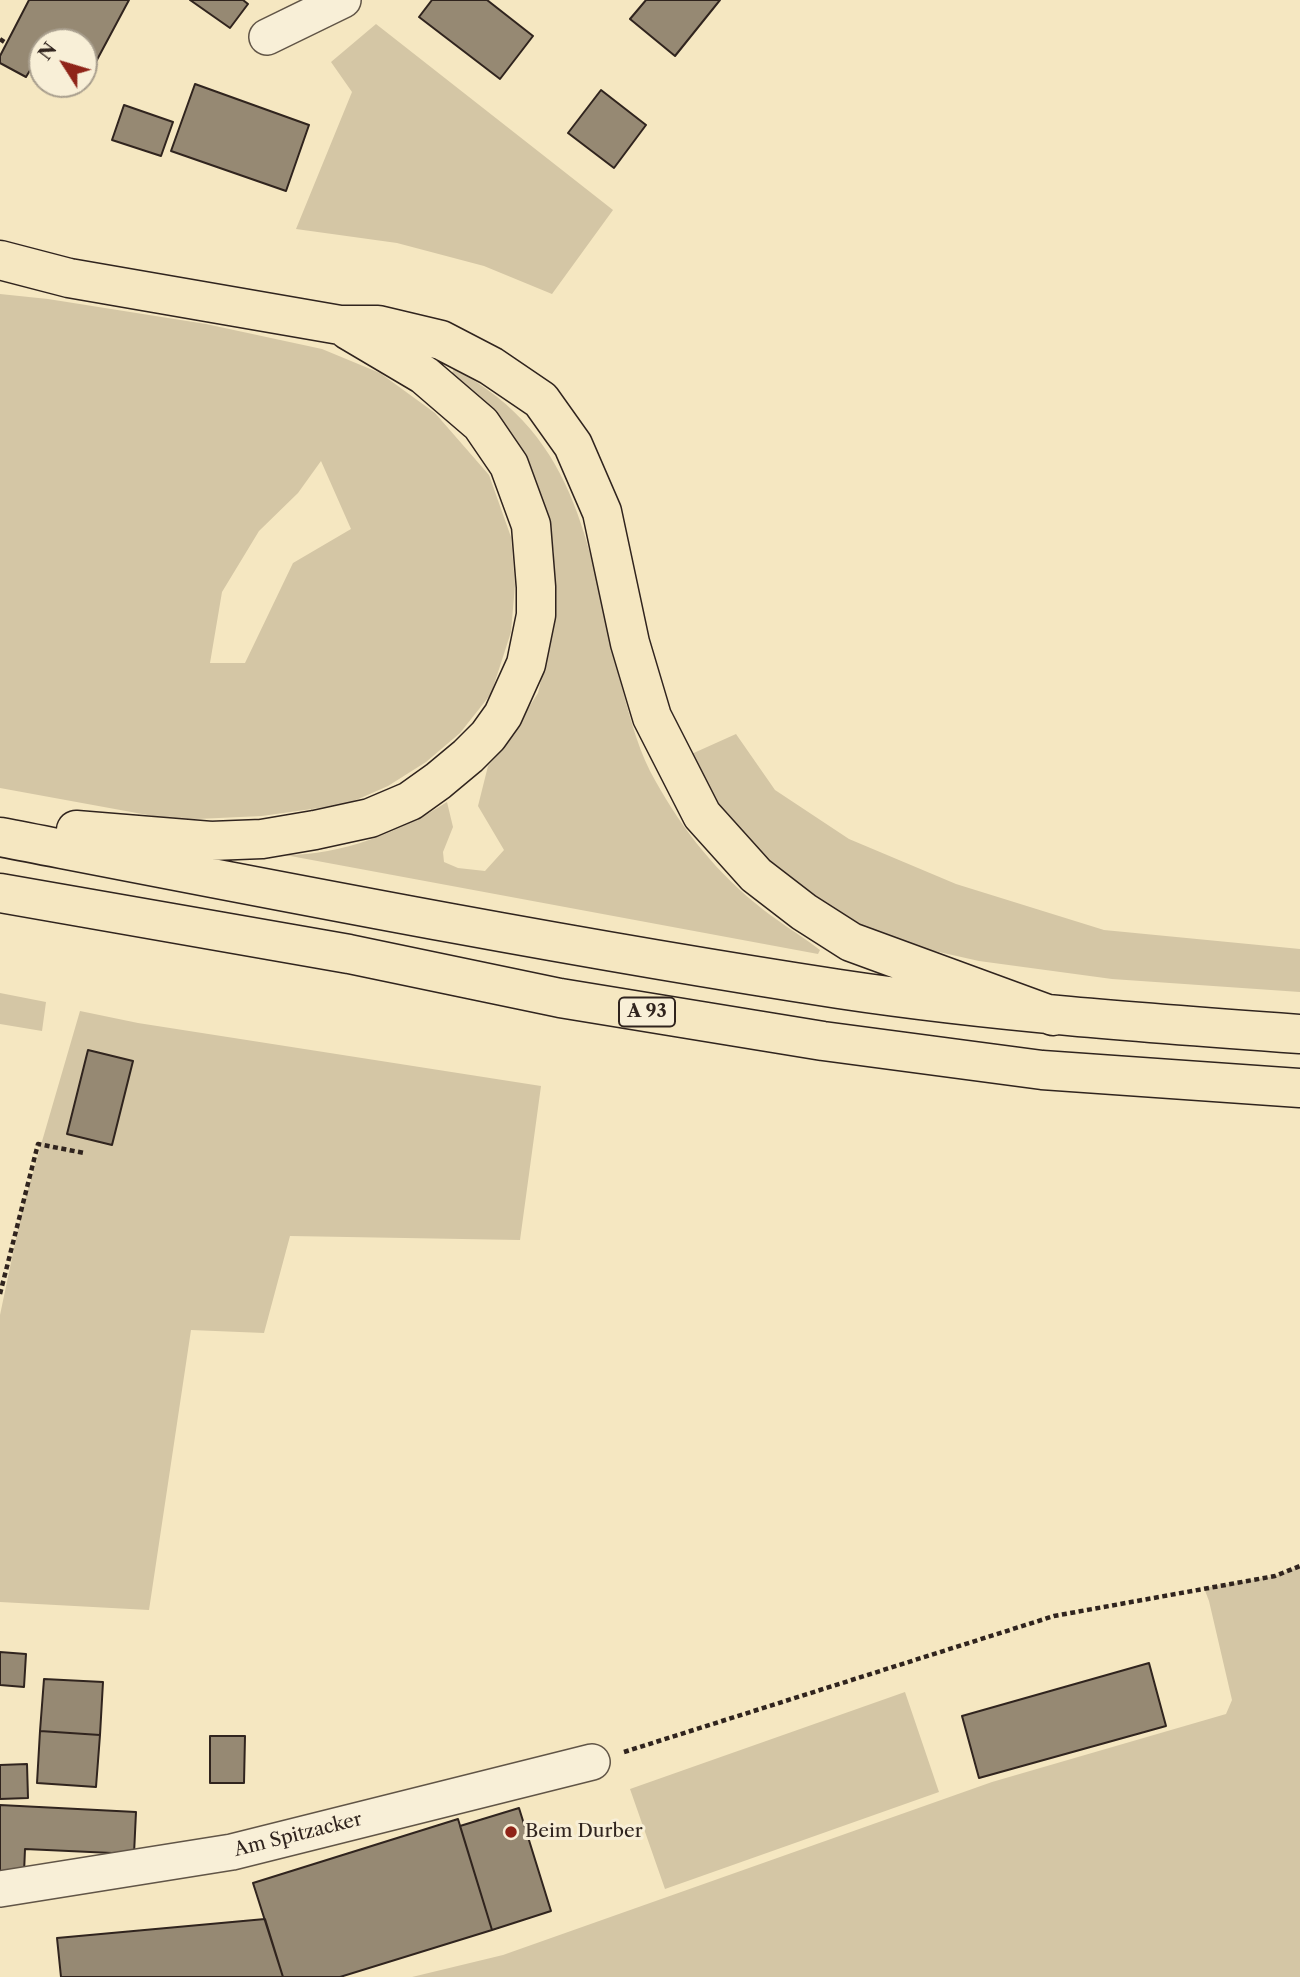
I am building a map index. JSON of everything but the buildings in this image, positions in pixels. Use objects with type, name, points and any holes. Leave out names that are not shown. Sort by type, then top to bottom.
[{"type":"highway","points":[[0,260],[69,278],[340,325],[379,326],[441,340],[491,366],[541,400],[573,445],[602,512],[630,643],[652,717],[702,816],[756,875],[804,912],[851,942],[1053,1016]]},
{"type":"highway","points":[[0,824],[211,841],[262,839],[315,830],[370,818],[410,800],[468,756],[488,736],[503,715],[526,664],[536,615],[531,524],[509,465],[481,424],[424,375],[340,325]]},
{"type":"highway","points":[[0,836],[292,894],[842,989],[1053,1016],[1300,1034]]},
{"type":"highway","name":"A 93","points":[[0,893],[349,954],[560,998],[823,1041],[1042,1070],[1300,1088]]},
{"type":"street","points":[[267,37],[343,0]]},
{"type":"street","name":"Am Spitzacker","points":[[0,1889],[232,1852],[592,1762]]},
{"type":"path","points":[[0,39],[6,43]]},
{"type":"path","points":[[0,1294],[38,1144],[85,1153]]},
{"type":"path","points":[[592,1762],[1054,1616],[1275,1576],[1300,1566]]},
{"type":"shaded area","points":[[376,24],[613,210],[552,294],[484,266],[397,243],[296,229],[352,92],[331,62]]},
{"type":"shaded area","points":[[0,294],[206,324],[322,349],[380,373],[435,413],[489,475],[511,537],[515,585],[511,632],[491,694],[460,733],[426,762],[388,786],[347,804],[262,816],[175,820],[0,788]],"holes":[[[321,461],[351,529],[293,563],[245,663],[210,663],[222,592],[259,531],[298,493]]]},
{"type":"shaded area","points":[[454,369],[497,397],[530,429],[555,464],[573,503],[587,544],[636,738],[650,771],[672,808],[696,843],[739,889],[820,950],[818,954],[285,855],[328,851],[370,840],[410,823],[447,802],[453,827],[443,852],[444,862],[458,868],[485,871],[504,850],[478,806],[488,766],[501,751],[538,693],[553,628],[554,552],[536,483],[497,424],[449,378]]},
{"type":"shaded area","points":[[736,734],[775,790],[849,839],[956,884],[1104,930],[1300,949],[1300,992],[1112,979],[979,961],[899,943],[842,918],[739,838],[687,756]]},
{"type":"shaded area","points":[[0,993],[46,1002],[42,1031],[0,1024]]},
{"type":"shaded area","points":[[80,1011],[138,1023],[541,1086],[520,1240],[290,1236],[264,1333],[191,1330],[149,1610],[0,1602],[0,1315],[22,1210]]},
{"type":"shaded area","points":[[1300,1566],[1300,1977],[412,1977],[503,1955],[992,1782],[1226,1714],[1232,1700],[1204,1588],[1275,1576]]},
{"type":"shaded area","points":[[905,1692],[939,1792],[665,1889],[630,1789]]},
{"type":"place","name":"Beim Durber","points":[[511,1832]]}]
